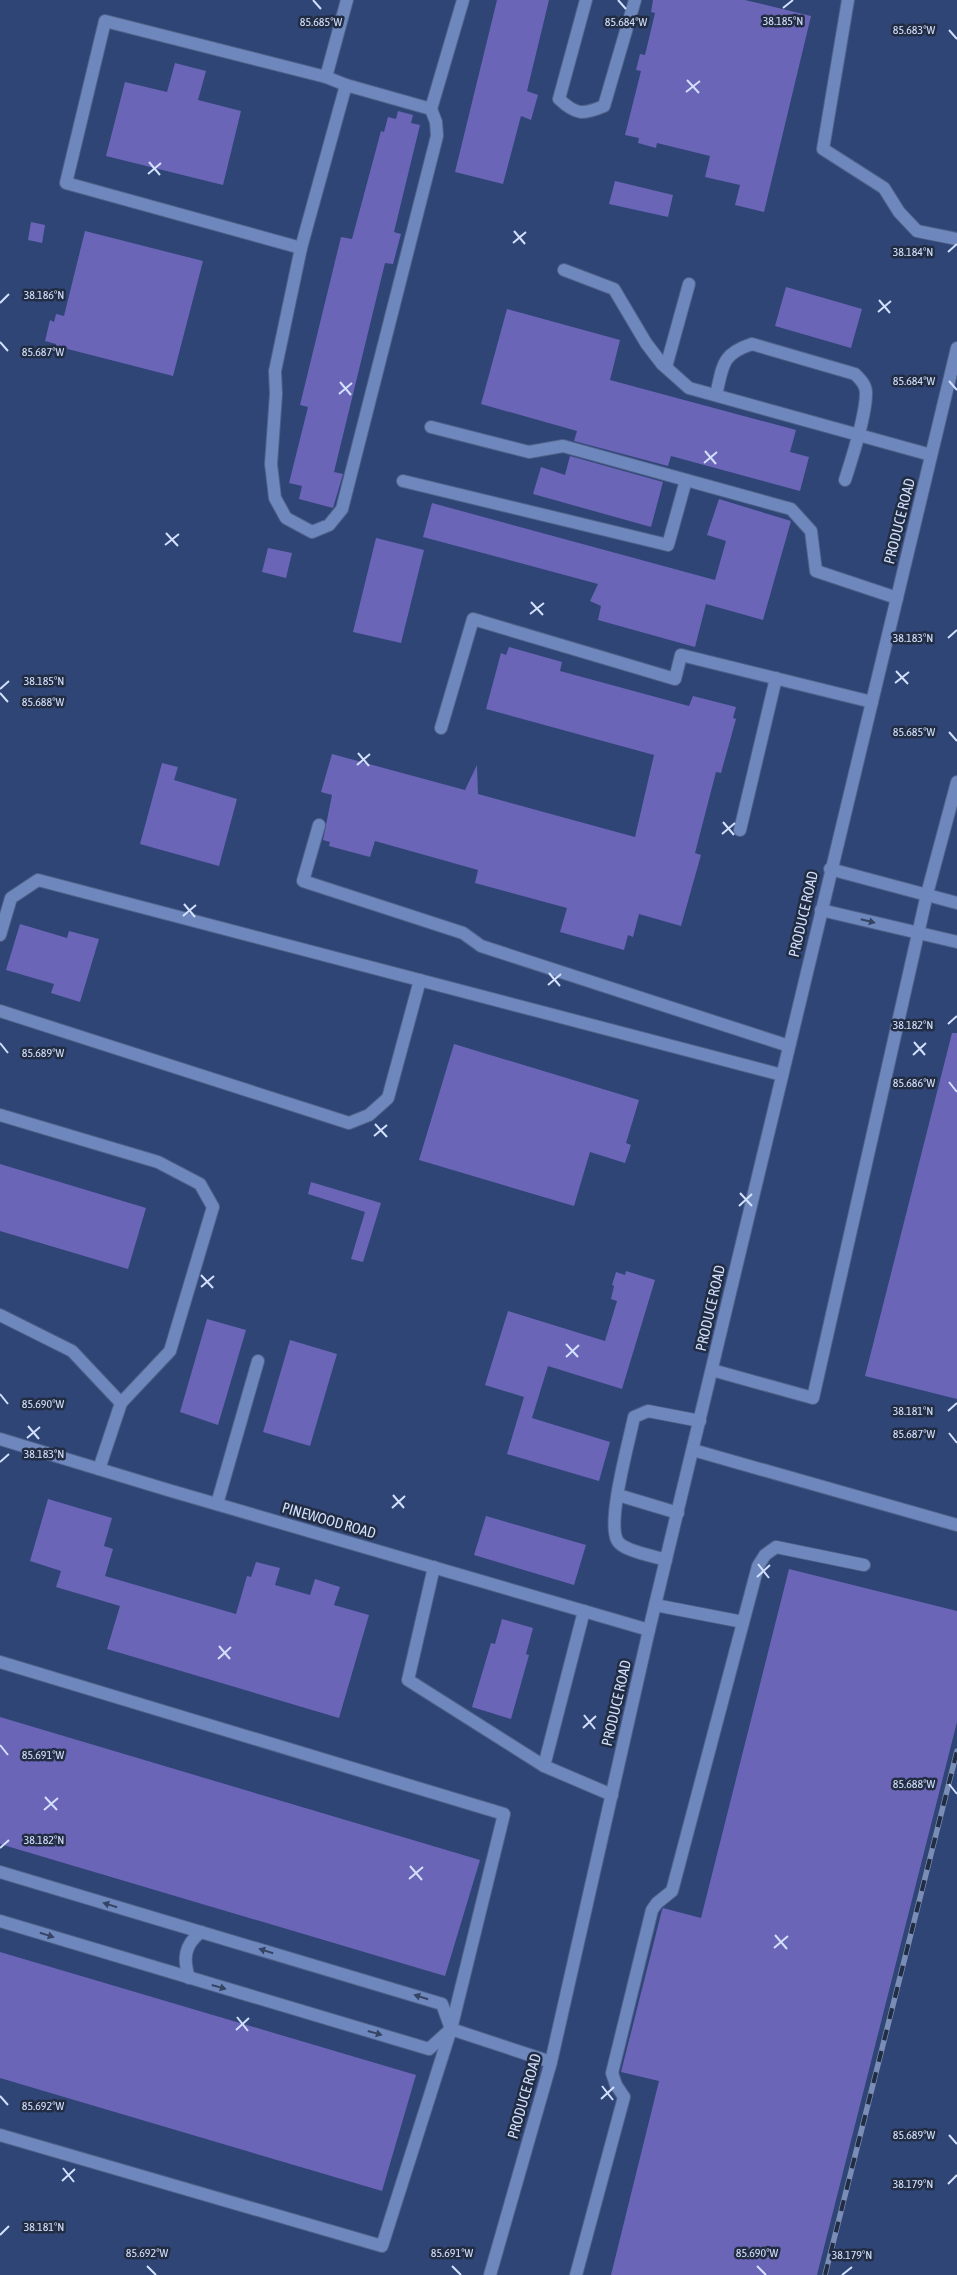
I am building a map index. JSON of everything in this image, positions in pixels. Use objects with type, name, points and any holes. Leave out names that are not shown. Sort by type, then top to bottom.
[{"type":"street","points":[[326,77],[346,0]]},
{"type":"street","points":[[346,85],[301,248],[275,371],[276,394],[271,464],[275,498],[286,518],[312,532],[329,525],[342,509],[437,136],[436,122],[431,109],[463,0]]},
{"type":"street","points":[[586,0],[559,99],[570,109],[586,114],[604,106],[635,0]]},
{"type":"street","points":[[848,0],[823,148],[884,188],[899,212],[917,231],[957,239]]},
{"type":"street","points":[[301,248],[66,183],[105,21],[326,77],[346,85],[431,109]]},
{"type":"street","points":[[564,270],[614,289],[646,343],[666,367],[689,388],[931,455]]},
{"type":"street","points":[[666,367],[689,284]]},
{"type":"street","points":[[716,395],[725,358],[736,349],[752,344],[855,374],[863,382],[866,393],[858,435],[845,480]]},
{"type":"street","name":"PRODUCE ROAD","points":[[490,2275],[551,2062],[649,1630],[830,869],[957,348]]},
{"type":"street","points":[[431,427],[529,452],[562,446],[791,509],[810,531],[816,571],[897,598]]},
{"type":"street","points":[[403,480],[668,545],[686,480]]},
{"type":"street","points":[[441,728],[473,619],[675,679],[681,655],[872,702]]},
{"type":"street","points":[[740,830],[776,678]]},
{"type":"street","points":[[712,1370],[814,1398],[927,894],[957,782]]},
{"type":"street","points":[[319,825],[303,881],[463,933],[481,946],[789,1046]]},
{"type":"street","points":[[830,869],[957,903]]},
{"type":"street","points":[[0,935],[11,898],[38,880],[782,1075]]},
{"type":"street","points":[[821,910],[957,942]]},
{"type":"street","points":[[0,1011],[349,1122],[369,1115],[388,1098],[420,980]]},
{"type":"street","points":[[0,1115],[158,1162],[200,1184],[213,1207],[170,1351],[121,1403],[99,1469]]},
{"type":"street","points":[[0,1315],[72,1351],[121,1403]]},
{"type":"street","points":[[217,1504],[258,1361]]},
{"type":"street","points":[[666,1560],[624,1547],[617,1540],[613,1518],[634,1417],[648,1411],[700,1421]]},
{"type":"street","name":"PINEWOOD ROAD","points":[[0,1439],[649,1630]]},
{"type":"street","points":[[693,1450],[957,1525]]},
{"type":"street","points":[[618,1495],[678,1513]]},
{"type":"street","points":[[576,2275],[624,2097],[616,2086],[612,2073],[652,1910],[657,1902],[672,1891],[758,1566],[765,1555],[776,1547],[864,1565]]},
{"type":"street","points":[[434,1567],[408,1680],[544,1766],[612,1795]]},
{"type":"street","points":[[656,1605],[743,1622]]},
{"type":"street","points":[[544,1766],[584,1611]]},
{"type":"street","points":[[0,1662],[504,1814],[451,2029],[382,2246],[0,2134]]},
{"type":"street","points":[[0,1872],[442,2004],[451,2029]]},
{"type":"street","points":[[0,1921],[429,2049],[451,2029]]},
{"type":"street","points":[[189,1978],[184,1962],[191,1940],[201,1932]]},
{"type":"street","points":[[451,2029],[551,2062]]},
{"type":"building","points":[[497,0],[549,0],[527,91],[538,95],[531,120],[521,116],[503,184],[455,172]]},
{"type":"building","points":[[653,0],[745,0],[811,16],[764,212],[735,205],[740,185],[705,177],[710,156],[657,143],[656,148],[638,143],[639,138],[625,135],[641,71],[636,70],[640,54],[645,55],[655,13],[651,12]]},
{"type":"building","points":[[175,63],[206,71],[198,100],[241,111],[223,185],[106,156],[125,82],[167,92]]},
{"type":"building","points":[[398,111],[413,115],[411,123],[420,125],[394,232],[401,234],[393,264],[385,263],[334,472],[343,474],[333,508],[299,499],[302,486],[289,483],[308,407],[300,405],[341,237],[352,239],[381,131],[384,132],[388,117],[396,119]]},
{"type":"building","points":[[615,181],[673,195],[668,217],[609,204]]},
{"type":"building","points":[[31,222],[45,225],[42,243],[28,240]]},
{"type":"building","points":[[85,231],[203,261],[173,376],[56,346],[56,344],[45,341],[50,320],[54,322],[56,314],[64,316]]},
{"type":"building","points":[[786,287],[862,309],[851,348],[775,326]]},
{"type":"building","points":[[507,309],[620,340],[610,380],[796,430],[790,452],[809,457],[800,491],[671,456],[668,466],[574,441],[577,431],[481,404]]},
{"type":"building","points":[[570,456],[663,482],[651,527],[533,494],[541,467],[565,475]]},
{"type":"building","points":[[719,499],[791,521],[763,620],[706,604],[695,647],[598,620],[601,606],[590,601],[598,584],[423,537],[432,503],[715,580],[726,541],[707,535]]},
{"type":"building","points":[[376,538],[424,550],[401,643],[353,632]]},
{"type":"building","points":[[268,548],[292,553],[286,578],[262,572]]},
{"type":"building","points":[[509,647],[562,662],[560,671],[689,706],[693,696],[736,707],[733,718],[736,719],[721,773],[716,772],[695,853],[701,855],[681,926],[639,914],[633,937],[628,935],[624,950],[560,932],[567,908],[475,883],[478,870],[375,841],[370,857],[329,846],[330,842],[323,840],[332,795],[321,792],[332,754],[465,790],[477,765],[478,794],[635,837],[654,755],[486,709],[501,653],[506,655]]},
{"type":"building","points":[[162,763],[178,767],[174,780],[237,799],[219,866],[140,844]]},
{"type":"building","points":[[20,924],[67,938],[69,931],[99,939],[80,1002],[51,993],[54,984],[6,970]]},
{"type":"building","points":[[952,1033],[957,1033],[957,1399],[865,1376]]},
{"type":"building","points":[[454,1044],[639,1100],[626,1143],[631,1145],[625,1163],[590,1152],[574,1206],[419,1160]]},
{"type":"building","points":[[0,1164],[146,1208],[128,1269],[0,1231]]},
{"type":"building","points":[[311,1182],[381,1203],[363,1262],[351,1259],[365,1212],[308,1194]]},
{"type":"building","points":[[626,1271],[655,1280],[622,1389],[548,1366],[532,1418],[610,1442],[599,1481],[507,1454],[524,1397],[485,1385],[508,1311],[605,1341],[617,1301],[611,1299],[614,1286],[612,1285],[616,1272],[625,1275]]},
{"type":"building","points":[[207,1319],[246,1330],[218,1425],[180,1412]]},
{"type":"building","points":[[290,1340],[337,1354],[310,1446],[263,1432]]},
{"type":"building","points":[[48,1499],[112,1518],[104,1546],[113,1549],[105,1576],[236,1614],[247,1576],[251,1577],[256,1562],[280,1568],[275,1585],[310,1595],[315,1579],[340,1587],[334,1605],[369,1615],[339,1718],[107,1649],[120,1606],[56,1587],[61,1571],[30,1561]]},
{"type":"building","points":[[486,1516],[586,1545],[574,1585],[474,1555]]},
{"type":"building","points":[[789,1569],[957,1611],[957,1722],[817,2275],[611,2275],[659,2081],[621,2072],[663,1908],[701,1918]]},
{"type":"building","points":[[502,1619],[533,1628],[526,1654],[529,1655],[511,1719],[472,1707],[491,1643],[495,1644]]},
{"type":"building","points":[[0,1717],[480,1860],[445,1976],[0,1844]]},
{"type":"building","points":[[0,1952],[416,2075],[382,2191],[0,2078]]},
{"type":"railway","points":[[825,2275],[957,1751]]}]
